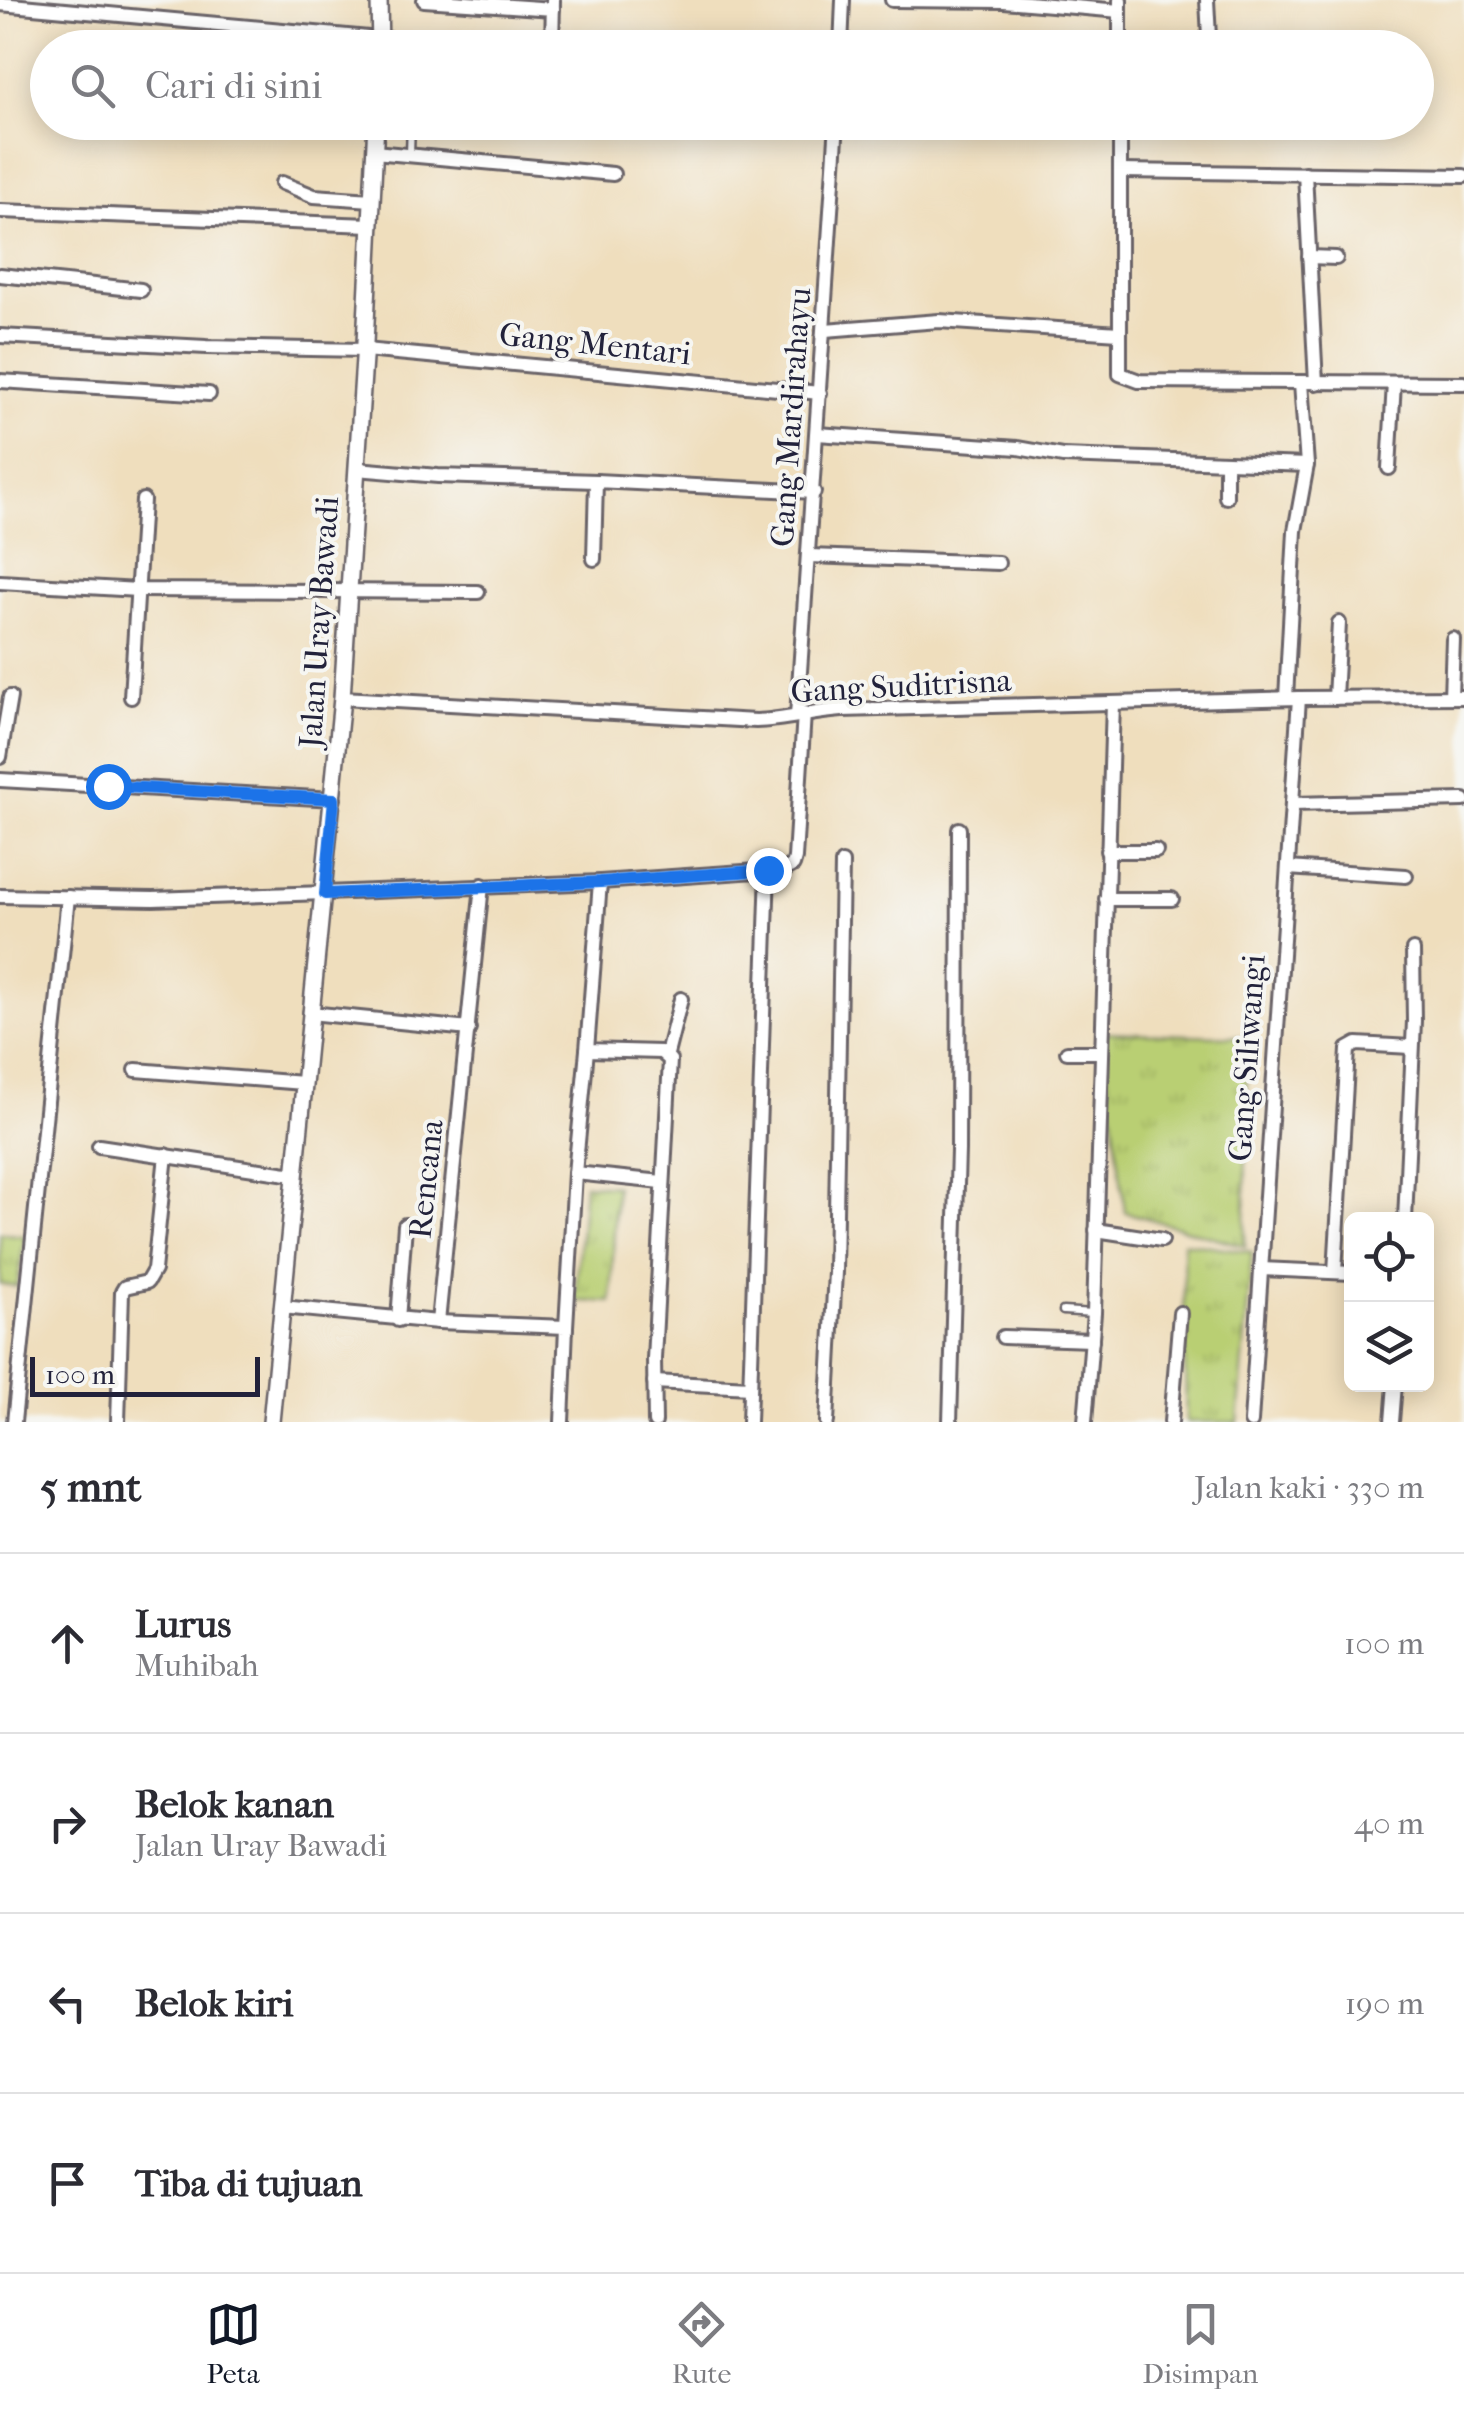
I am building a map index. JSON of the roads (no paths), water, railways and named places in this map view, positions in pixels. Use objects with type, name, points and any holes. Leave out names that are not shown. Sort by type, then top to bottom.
[{"type":"street","points":[[379,0],[380,30]]},
{"type":"street","points":[[424,0],[553,5],[552,30]]},
{"type":"street","points":[[842,30],[844,0]]},
{"type":"street","points":[[892,0],[1120,5]]},
{"type":"street","points":[[1207,0],[1208,30]]},
{"type":"street","points":[[0,4],[247,30]]},
{"type":"street","name":"Jalan Uray Bawadi","points":[[271,1422],[334,799],[365,350],[375,140]]},
{"type":"street","name":"Gang Mardirahayu","points":[[768,870],[790,868],[795,861],[836,140]]},
{"type":"street","points":[[1120,140],[1118,371],[1129,379],[1464,384]]},
{"type":"street","points":[[374,152],[614,174]]},
{"type":"street","points":[[1120,171],[1464,176]]},
{"type":"street","name":"Gang Siliwangi","points":[[1251,1422],[1292,804],[1295,531],[1307,465],[1309,257],[1305,173]]},
{"type":"street","points":[[282,183],[314,196],[372,200]]},
{"type":"street","points":[[0,211],[371,225]]},
{"type":"street","points":[[1309,257],[1336,258]]},
{"type":"street","points":[[0,275],[141,290]]},
{"type":"street","points":[[825,330],[939,321],[1119,333]]},
{"type":"street","name":"Gang Mentari","points":[[0,336],[365,350],[820,393]]},
{"type":"street","points":[[0,382],[209,394]]},
{"type":"street","points":[[1389,468],[1394,384]]},
{"type":"street","points":[[818,434],[1018,448],[1063,456],[1307,465]]},
{"type":"street","points":[[1226,463],[1226,497]]},
{"type":"street","points":[[357,469],[814,492]]},
{"type":"street","points":[[594,559],[596,481]]},
{"type":"street","points":[[131,697],[144,500]]},
{"type":"street","points":[[810,556],[998,563]]},
{"type":"street","points":[[0,582],[138,590],[478,592]]},
{"type":"street","points":[[1334,698],[1340,623]]},
{"type":"street","points":[[1453,639],[1458,697]]},
{"type":"street","name":"Gang Suditrisna","points":[[342,698],[783,721],[801,714],[1293,698],[1458,697]]},
{"type":"street","points":[[0,757],[10,698]]},
{"type":"street","points":[[1085,1422],[1094,1313],[1114,704]]},
{"type":"street","points":[[0,780],[334,799]]},
{"type":"street","points":[[1292,804],[1464,800]]},
{"type":"street","points":[[950,1422],[958,1150],[959,830]]},
{"type":"street","points":[[1107,851],[1156,851]]},
{"type":"street","points":[[827,1422],[835,1255],[842,863]]},
{"type":"street","points":[[1288,868],[1406,876]]},
{"type":"street","points":[[0,896],[153,899],[325,894],[768,870],[749,1422]]},
{"type":"street","points":[[562,1422],[575,1174],[600,882]]},
{"type":"street","name":"Rencana","points":[[438,1322],[482,886]]},
{"type":"street","points":[[14,1422],[68,897]]},
{"type":"street","points":[[1106,899],[1172,899]]},
{"type":"street","points":[[1405,1212],[1414,950]]},
{"type":"street","points":[[655,1422],[670,1060],[667,1054],[681,999]]},
{"type":"street","points":[[310,1014],[469,1030]]},
{"type":"street","points":[[1335,1272],[1348,1049],[1357,1044],[1411,1047]]},
{"type":"street","points":[[587,1050],[667,1054]]},
{"type":"street","points":[[1067,1052],[1102,1052]]},
{"type":"street","points":[[136,1070],[303,1083]]},
{"type":"street","points":[[99,1146],[294,1175]]},
{"type":"street","points":[[118,1422],[122,1292],[146,1282],[154,1270],[166,1156]]},
{"type":"street","points":[[575,1174],[662,1182]]},
{"type":"street","points":[[398,1320],[405,1225]]},
{"type":"street","points":[[1096,1230],[1162,1240]]},
{"type":"street","points":[[1261,1269],[1344,1273]]},
{"type":"street","points":[[282,1308],[398,1320],[566,1327]]},
{"type":"street","points":[[1171,1422],[1180,1312]]},
{"type":"street","points":[[1002,1337],[1092,1340]]},
{"type":"street","points":[[654,1382],[750,1387]]},
{"type":"street","points":[[1392,1422],[1394,1392]]},
{"type":"lane","points":[[410,140],[410,155]]},
{"type":"lane","points":[[1063,1311],[1094,1313]]}]
